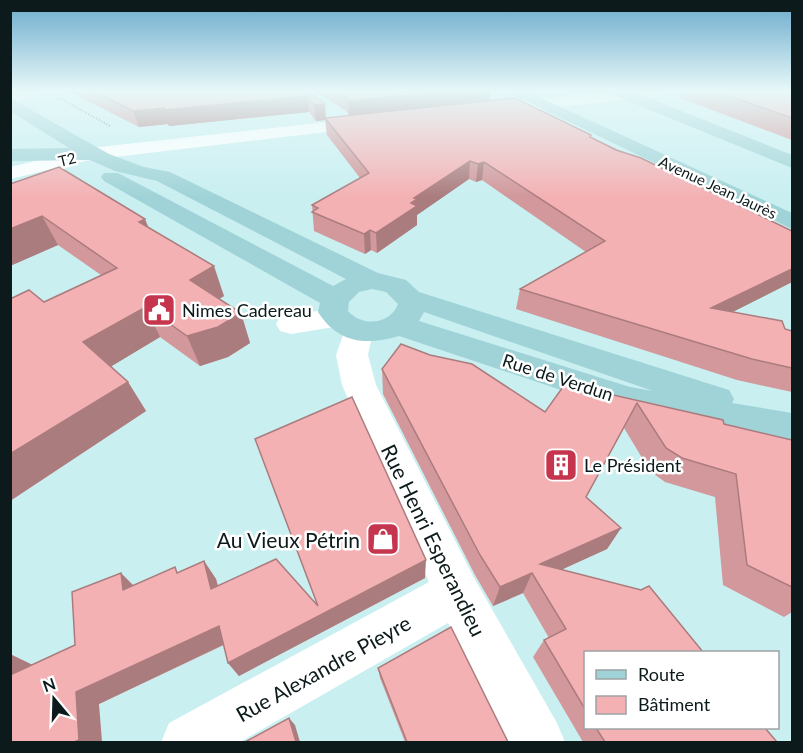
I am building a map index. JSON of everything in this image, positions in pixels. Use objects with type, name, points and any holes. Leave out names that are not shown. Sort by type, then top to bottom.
[{"type":"main road","points":[[11,162],[42,126]]},
{"type":"main road","points":[[47,126],[90,154],[98,137],[93,132]]},
{"type":"main road","name":"Avenue Jean Jaurès","points":[[588,126],[792,222]]},
{"type":"main road","points":[[703,126],[792,162]]},
{"type":"main road","name":"Rue de Verdun","points":[[90,154],[145,175],[163,176],[372,281],[403,289],[367,314]]},
{"type":"main road","name":"Rue de Verdun","points":[[90,154],[105,174],[367,314],[630,400],[792,426]]},
{"type":"main road","points":[[367,314],[350,286],[372,281]]},
{"type":"street","points":[[10,193],[90,154],[167,136],[262,126]]},
{"type":"street","name":"T2","points":[[11,162],[310,126]]},
{"type":"street","points":[[277,320],[367,314]]},
{"type":"street","name":"Rue Henri Esperandieu","points":[[367,314],[352,356],[358,385],[458,592],[538,742]]},
{"type":"street","name":"Rue Alexandre Pieyre","points":[[188,742],[458,592]]},
{"type":"path","points":[[93,132],[110,126]]},
{"type":"path","points":[[234,320],[277,320]]},
{"type":"building","points":[[332,126],[573,126],[616,150],[641,158],[792,231],[792,269],[711,308],[782,321],[785,329],[792,331],[792,368],[752,359],[520,289],[605,241],[484,162],[478,164],[470,161],[414,198],[417,199],[411,203],[417,206],[376,233],[370,230],[364,234],[312,212],[318,208],[312,205],[369,173]]},
{"type":"building","points":[[59,167],[145,219],[139,222],[214,266],[190,280],[241,313],[218,327],[187,336],[146,307],[83,342],[128,382],[10,454],[10,299],[29,290],[44,302],[117,268],[42,216],[10,229],[10,184]]},
{"type":"building","points":[[401,344],[430,355],[472,364],[545,412],[565,384],[723,420],[724,424],[792,440],[792,587],[747,565],[736,474],[682,458],[666,448],[637,403],[586,497],[621,528],[540,564],[641,590],[649,586],[702,651],[584,651],[584,707],[544,640],[566,629],[532,573],[500,587],[480,555],[382,369]]},
{"type":"building","points":[[352,397],[426,560],[228,663],[219,626],[76,692],[79,740],[74,742],[10,742],[10,675],[75,645],[72,592],[121,573],[123,590],[175,567],[177,573],[204,561],[211,589],[276,559],[318,606],[255,439]]},
{"type":"building","points":[[451,627],[508,742],[407,742],[378,668]]},
{"type":"building","points":[[289,718],[296,742],[245,742]]},
{"type":"building","points":[[597,729],[766,729],[777,742],[605,742]]},
{"type":"place","name":"Nimes Cadereau","points":[[159,310]]},
{"type":"place","name":"Le Président","points":[[561,465]]},
{"type":"place","name":"Au Vieux Pétrin","points":[[383,539]]}]
